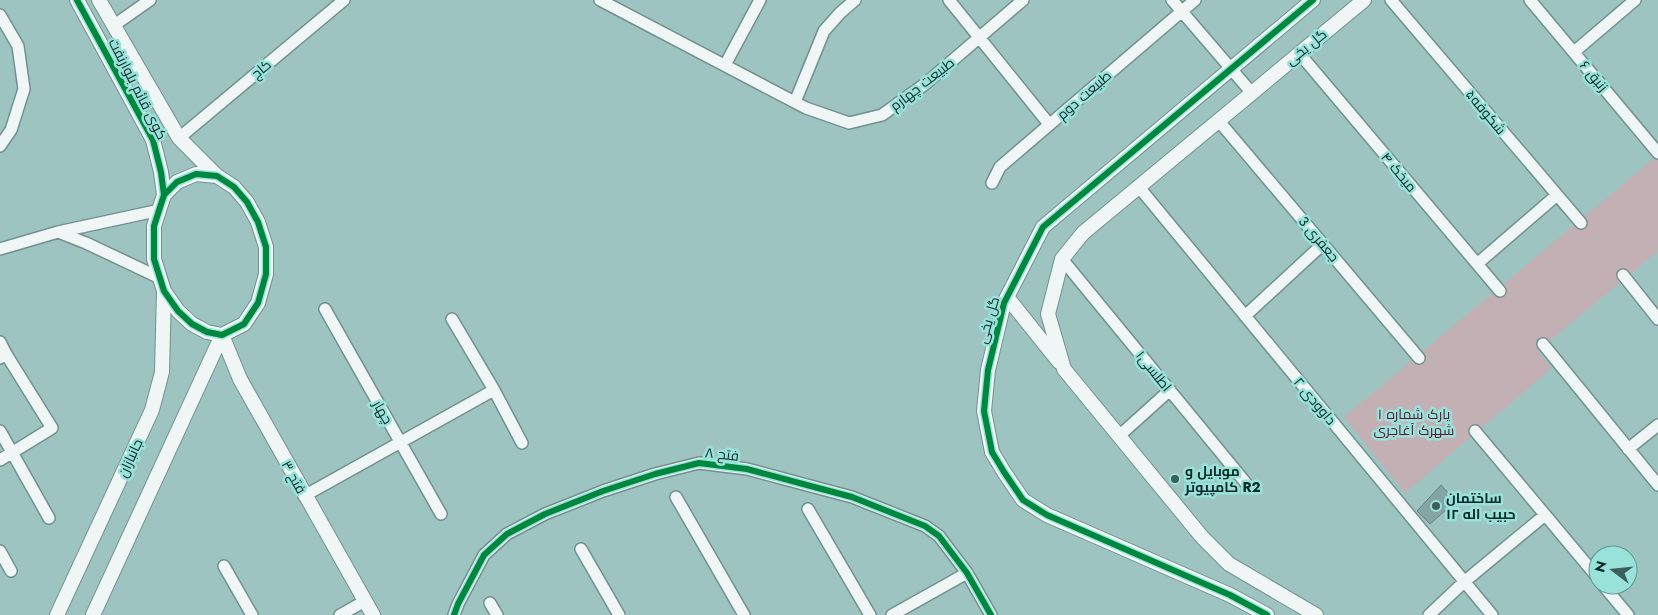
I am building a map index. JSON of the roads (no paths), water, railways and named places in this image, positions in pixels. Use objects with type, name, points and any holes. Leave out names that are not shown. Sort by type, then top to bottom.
[{"type":"street","name":"کوی قائم بلوارنفت","points":[[77,0],[153,140],[161,172],[164,195]]},
{"type":"street","name":"کوی قائم بلوارنفت","points":[[99,0],[179,138],[217,176]]},
{"type":"street","points":[[113,26],[150,0]]},
{"type":"street","name":"کاج","points":[[179,138],[344,0]]},
{"type":"street","name":"طبیعت چهارم","points":[[600,0],[621,5],[725,65],[795,102],[849,123],[882,115],[924,84],[1023,0]]},
{"type":"street","points":[[725,65],[760,0]]},
{"type":"street","points":[[795,102],[824,31],[855,0]]},
{"type":"street","points":[[949,0],[1049,124]]},
{"type":"street","points":[[1172,0],[1251,92]]},
{"type":"street","name":"طبیعت دوم","points":[[992,183],[1000,167],[1195,0]]},
{"type":"street","name":"گل یخی","points":[[1267,615],[1230,595],[1047,515],[1023,500],[992,452],[984,411],[988,370],[1007,297],[1043,227],[1313,0]]},
{"type":"street","name":"گل یخی","points":[[1316,615],[1229,564],[1202,537],[1064,369],[1048,314],[1062,259],[1083,233],[1364,0]]},
{"type":"street","name":"شکوفه۵","points":[[1391,0],[1581,223]]},
{"type":"street","name":"زنبق ۶","points":[[1530,0],[1658,153]]},
{"type":"street","points":[[1574,52],[1635,0]]},
{"type":"street","points":[[0,15],[18,46],[24,89],[11,130],[0,146]]},
{"type":"street","name":"میخک ۴","points":[[1299,54],[1500,291]]},
{"type":"street","name":"3 جعفری","points":[[1218,120],[1419,358]]},
{"type":"street","points":[[196,174],[217,176],[234,187],[247,202],[258,222],[266,247],[266,274],[258,303],[244,324],[222,335],[207,332],[192,324],[178,311],[162,284],[154,259],[154,226],[164,195],[177,182],[196,174]]},
{"type":"street","name":"داوودی ۲","points":[[1138,186],[1492,615]]},
{"type":"street","points":[[1477,264],[1557,195]]},
{"type":"street","points":[[0,249],[58,232],[160,210]]},
{"type":"street","points":[[58,232],[86,243],[162,284]]},
{"type":"street","points":[[1245,316],[1323,244]]},
{"type":"street","name":"اطلسی۱","points":[[1062,259],[1245,482]]},
{"type":"street","points":[[1623,275],[1658,318]]},
{"type":"street","name":"جانبازان","points":[[57,615],[152,410],[162,372],[162,284]]},
{"type":"street","points":[[1007,297],[1064,369]]},
{"type":"street","name":"چهار","points":[[325,309],[441,514]]},
{"type":"street","points":[[452,319],[494,390],[522,443]]},
{"type":"street","points":[[93,615],[222,335]]},
{"type":"street","name":"فتح ۳","points":[[222,335],[240,380],[373,615]]},
{"type":"street","points":[[0,342],[3,356],[52,428],[0,460]]},
{"type":"street","points":[[1543,344],[1658,486]]},
{"type":"street","points":[[304,496],[494,390]]},
{"type":"street","points":[[1119,436],[1170,390]]},
{"type":"street","points":[[1628,449],[1658,425]]},
{"type":"street","points":[[0,431],[49,518]]},
{"type":"street","points":[[1475,431],[1588,566]]},
{"type":"street","name":"فتح ۸","points":[[454,615],[484,555],[507,534],[545,514],[603,491],[654,474],[699,463],[747,469],[852,497],[924,526],[939,536],[967,573],[991,615]]},
{"type":"street","points":[[676,496],[744,615]]},
{"type":"street","points":[[808,509],[870,615]]},
{"type":"street","points":[[1429,615],[1464,582],[1545,515]]},
{"type":"street","points":[[581,549],[619,615]]},
{"type":"street","points":[[0,550],[11,571]]},
{"type":"street","points":[[224,566],[252,615]]},
{"type":"street","points":[[892,615],[967,573]]},
{"type":"street","points":[[1612,595],[1628,615]]},
{"type":"street","points":[[340,615],[365,601]]},
{"type":"street","points":[[490,603],[497,615]]},
{"type":"place","name":"موبایل و کامپیوتر R2","points":[[1175,479]]},
{"type":"place","name":"ساختمان حبیب اله ۱۲","points":[[1436,506]]},
{"type":"park label","name":"پارک شماره ۱ شهرک آغاجری","points":[[1414,422]]}]
